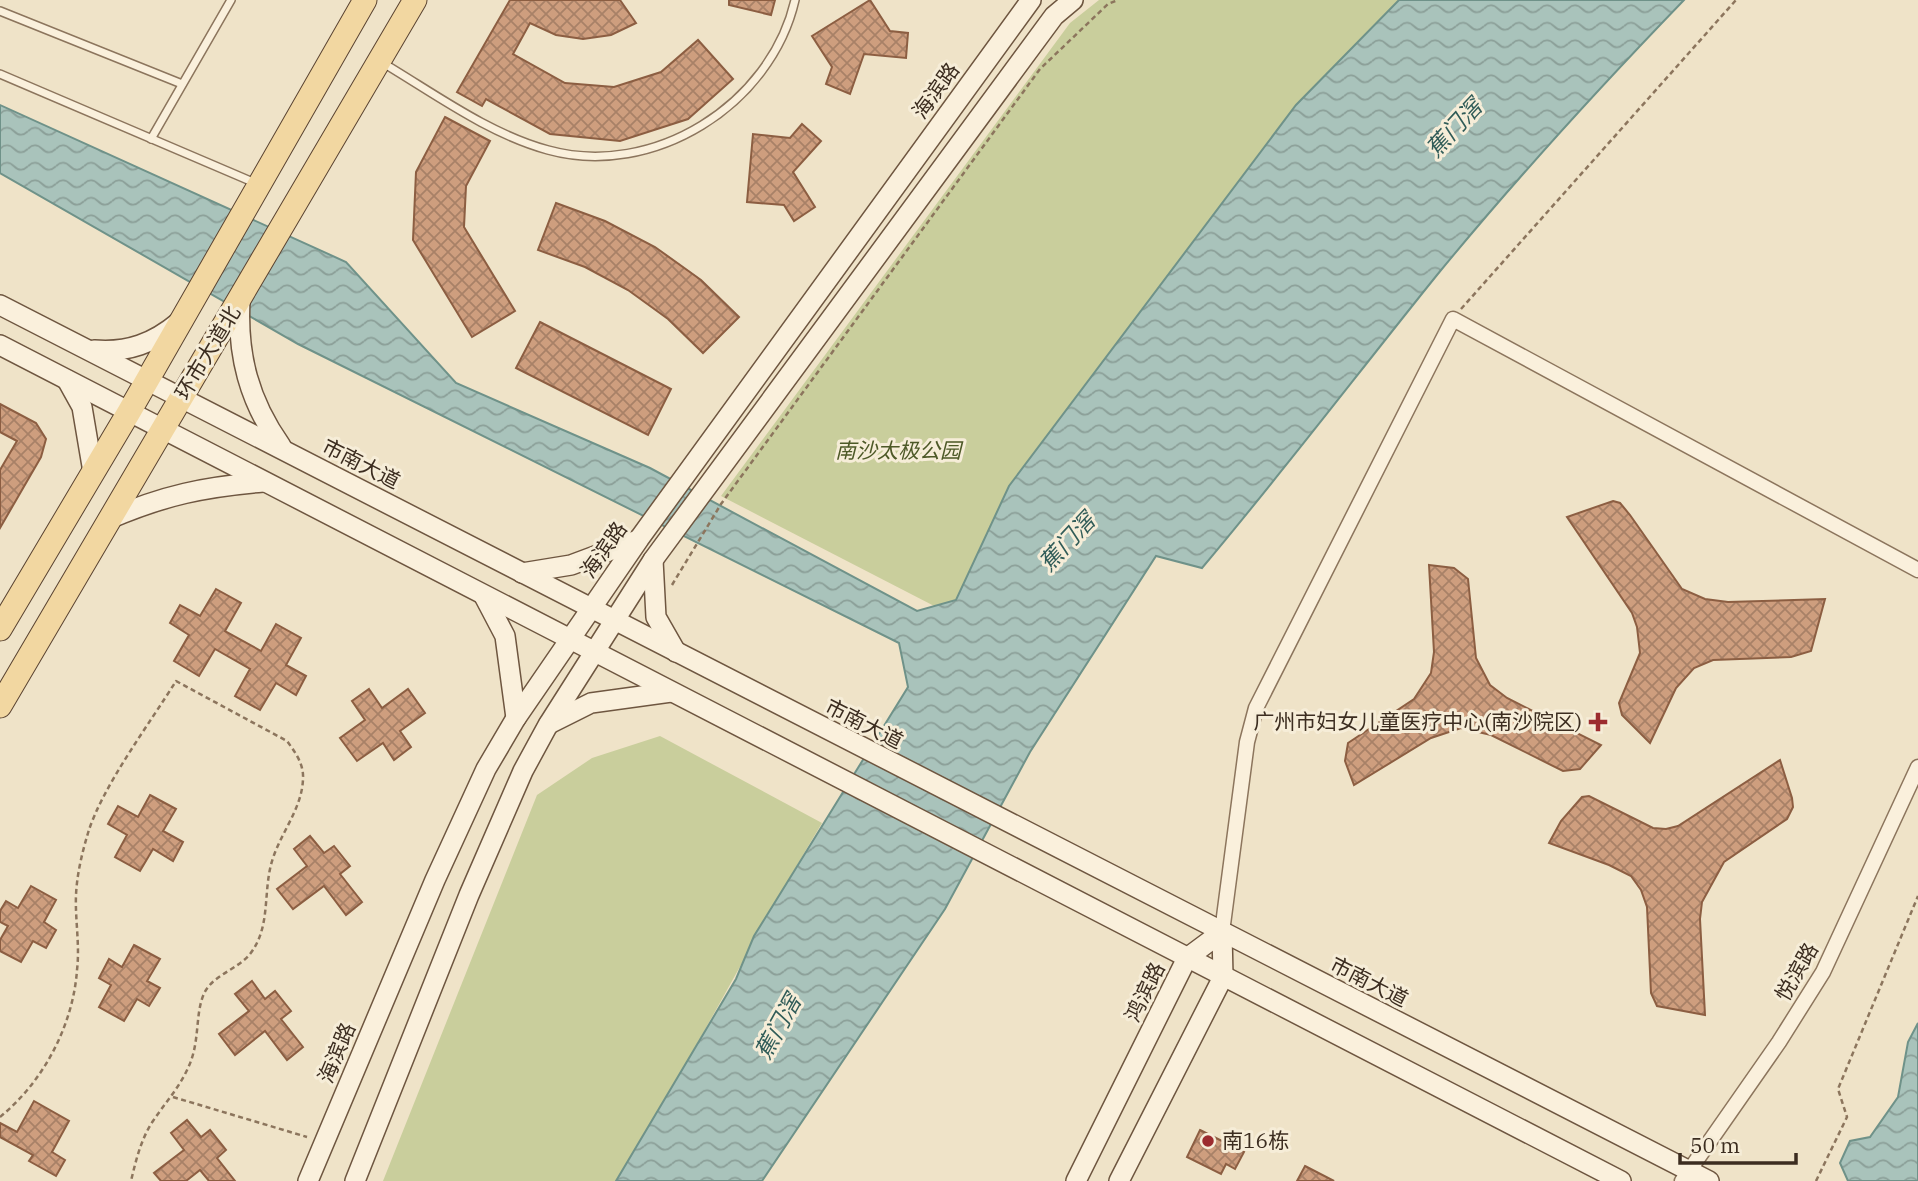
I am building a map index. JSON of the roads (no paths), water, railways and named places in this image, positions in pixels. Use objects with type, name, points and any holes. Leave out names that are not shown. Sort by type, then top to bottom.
[{"type":"main road","name":"环市大道北","points":[[0,629],[129,412],[365,0]]},
{"type":"main road","name":"环市大道北","points":[[0,706],[415,0]]},
{"type":"main road","name":"海滨路","points":[[308,1181],[446,855],[486,769],[516,718],[639,539],[1031,0]]},
{"type":"main road","points":[[355,1181],[469,895],[523,771],[548,724],[653,561],[1055,16],[1073,0]]},
{"type":"main road","points":[[240,300],[241,354],[246,379],[256,404],[283,449]]},
{"type":"main road","name":"市南大道","points":[[0,305],[1222,932],[1686,1176],[1709,1181]]},
{"type":"main road","points":[[87,349],[127,349],[147,344],[180,322]]},
{"type":"main road","points":[[0,345],[1621,1181]]},
{"type":"main road","points":[[67,380],[82,407],[93,472]]},
{"type":"main road","points":[[109,520],[148,502],[194,489],[264,482]]},
{"type":"main road","points":[[522,573],[571,565],[639,539]]},
{"type":"main road","points":[[653,561],[656,617],[677,653]]},
{"type":"main road","points":[[484,596],[505,636],[516,718]]},
{"type":"main road","points":[[548,724],[591,703],[671,692]]},
{"type":"main road","points":[[1119,1181],[1223,977],[1222,932]]},
{"type":"main road","name":"鸿滨路","points":[[1076,1181],[1187,958],[1222,932]]},
{"type":"street","points":[[1222,932],[1247,742],[1256,708],[1453,319],[1918,570]]},
{"type":"street","name":"悦滨路","points":[[1686,1176],[1823,972],[1918,767]]},
{"type":"lane","points":[[151,139],[231,0]]},
{"type":"lane","points":[[379,61],[509,137],[550,151],[593,156],[636,152],[678,139],[715,118],[748,90],[774,55],[795,0]]},
{"type":"lane","points":[[0,11],[183,85]]},
{"type":"lane","points":[[0,75],[259,184]]},
{"type":"water","name":"蕉门滘","points":[[1399,0],[1684,0],[1558,135],[1466,240],[1202,568],[1156,556],[1030,752],[945,909],[762,1181],[616,1181],[736,979],[754,936],[908,687],[899,643],[298,344],[0,173],[0,105],[346,262],[456,383],[650,468],[917,611],[956,600],[1009,486],[1296,105]]},
{"type":"water","points":[[1918,1023],[1918,1181],[1848,1181],[1840,1163],[1850,1141],[1870,1137],[1898,1097],[1908,1042]]},
{"type":"place","name":"广州市妇女儿童医疗中心(南沙院区)","points":[[1598,722]]},
{"type":"place","name":"南16栋","points":[[1208,1141]]},
{"type":"park label","name":"南沙太极公园","points":[[898,451]]}]
